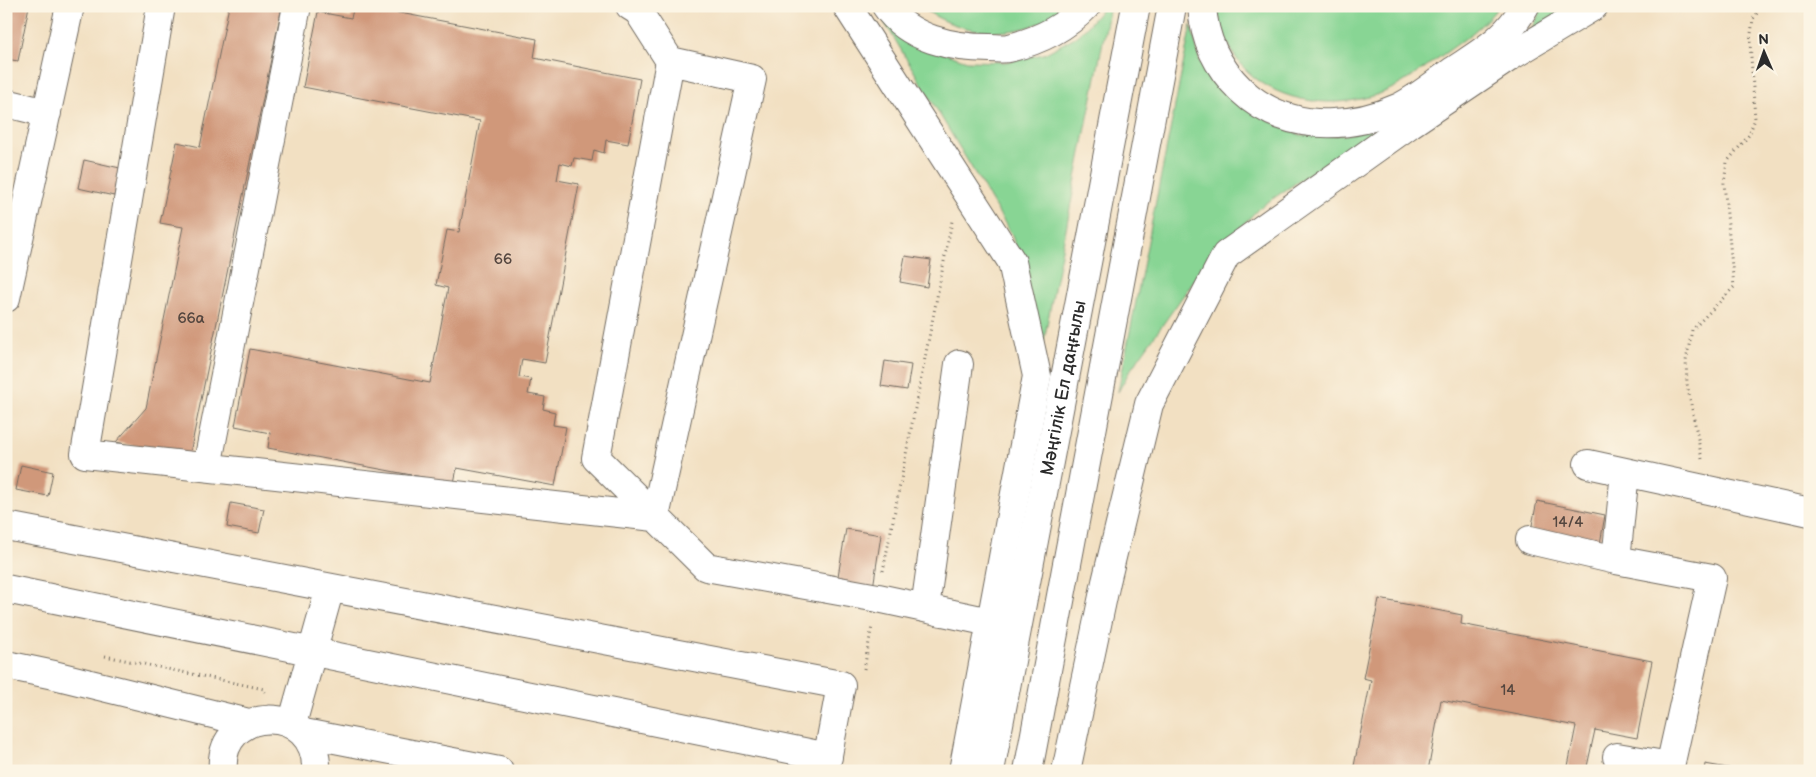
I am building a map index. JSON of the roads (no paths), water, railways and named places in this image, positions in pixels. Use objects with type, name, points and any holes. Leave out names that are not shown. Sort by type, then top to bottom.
[{"type":"main road","points":[[6,298],[70,6]]},
{"type":"main road","points":[[161,6],[85,454],[655,516]]},
{"type":"main road","points":[[207,467],[297,6]]},
{"type":"main road","points":[[847,6],[1012,262],[1037,376],[963,771]]},
{"type":"main road","points":[[886,6],[904,25],[923,36],[948,44],[1007,48],[1033,41],[1058,29],[1086,6]]},
{"type":"main road","name":"Мәңгілік Ел даңғылы","points":[[990,771],[1136,6]]},
{"type":"main road","name":"Мәңгілік Ел даңғылы","points":[[1028,771],[1172,6]]},
{"type":"main road","points":[[1202,6],[1207,38],[1215,56],[1229,78],[1251,99],[1275,114],[1302,122],[1335,124],[1361,120],[1401,106],[1497,41],[1515,23],[1525,6]]},
{"type":"main road","points":[[1066,771],[1106,582],[1150,404],[1226,256],[1417,119],[1511,56],[1594,6]]},
{"type":"main road","points":[[634,8],[670,62],[596,458],[706,567],[878,598],[990,622]]},
{"type":"main road","points":[[655,516],[752,79],[670,62]]},
{"type":"main road","points":[[6,103],[47,113]]},
{"type":"main road","points":[[960,364],[925,608],[990,622]]},
{"type":"main road","points":[[1588,464],[1810,512]]},
{"type":"main road","points":[[1616,560],[1625,472]]},
{"type":"main road","points":[[6,526],[841,685],[827,764],[312,652],[6,589]]},
{"type":"main road","points":[[1530,540],[1616,560],[1712,578],[1670,768],[1617,756]]},
{"type":"main road","points":[[316,771],[316,760],[312,746],[298,729],[312,652],[330,588]]},
{"type":"main road","points":[[6,665],[249,723]]},
{"type":"main road","points":[[223,771],[222,762],[226,745],[236,732],[249,723],[263,719],[278,719],[298,729],[499,771]]}]
